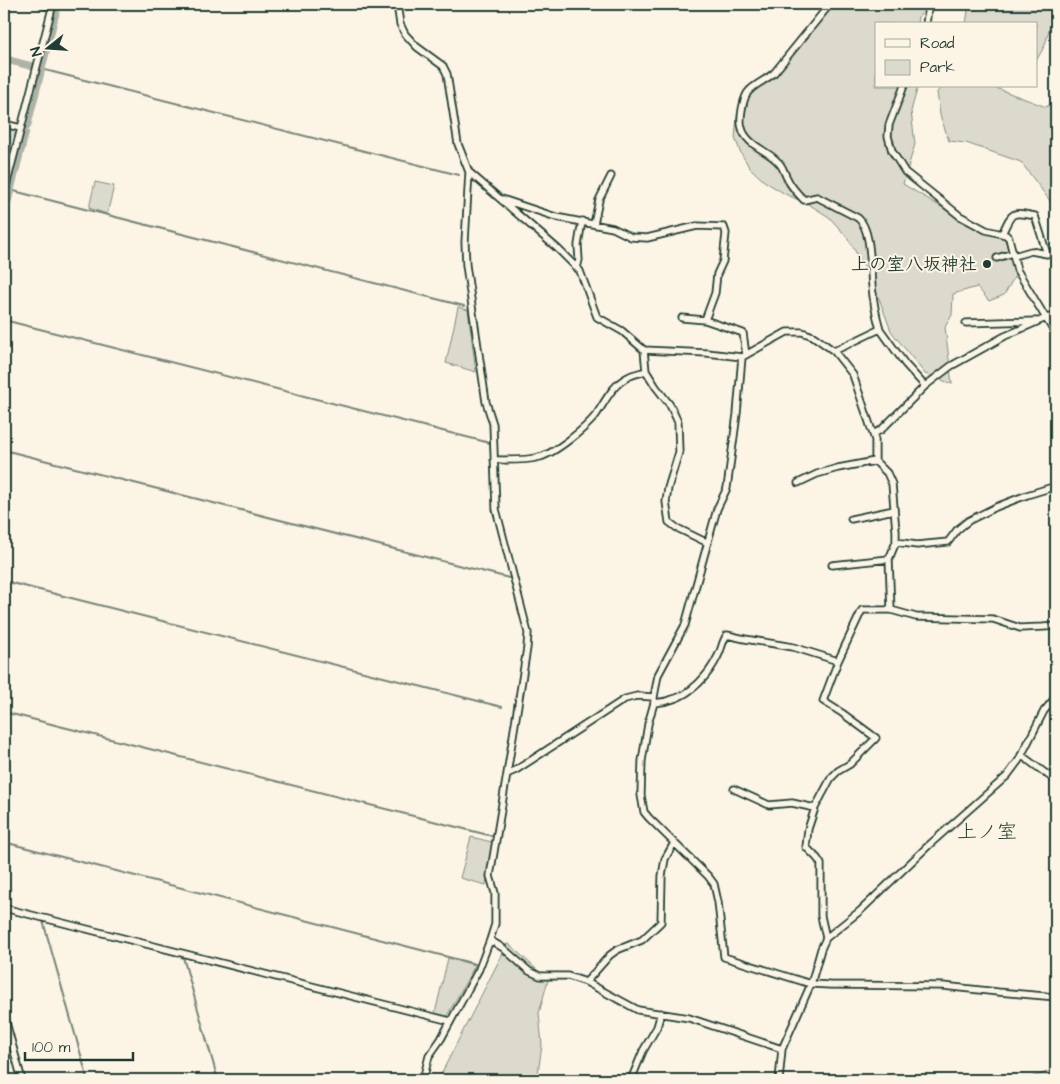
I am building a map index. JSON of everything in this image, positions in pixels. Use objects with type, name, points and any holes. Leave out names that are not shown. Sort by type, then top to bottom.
[{"type":"street","points":[[4,194],[52,5],[41,4]]},
{"type":"street","points":[[397,4],[400,24],[405,34],[417,47],[443,66],[447,74],[458,144],[469,172],[465,242],[466,265],[486,402],[493,424],[496,509],[528,633],[490,876],[496,902],[495,924],[479,969],[441,1039],[429,1056],[425,1080]]},
{"type":"street","points":[[830,4],[774,74],[750,89],[746,95],[741,117],[741,128],[750,141],[779,162],[795,191],[804,200],[817,197],[862,221],[870,251],[872,288],[880,329],[905,364],[925,386]]},
{"type":"street","points":[[926,22],[927,4]]},
{"type":"street","points":[[903,88],[889,125],[888,136],[892,151],[905,172],[960,216],[986,230],[1006,235],[1009,238],[1018,270],[1042,319],[1056,335]]},
{"type":"street","points":[[4,124],[20,128]]},
{"type":"street","points":[[469,172],[558,249],[580,271],[597,317],[622,331],[644,350],[744,356],[787,332],[802,332],[813,336],[834,351],[853,376],[875,440],[874,461],[887,474],[892,484],[896,542],[889,559],[891,610]]},
{"type":"street","points":[[594,224],[599,200],[611,176]]},
{"type":"street","points":[[498,197],[556,217],[613,228],[630,237],[647,238],[697,226],[724,228],[726,233],[723,261],[717,274],[715,293],[705,320]]},
{"type":"street","points":[[997,258],[1031,251],[1047,254],[1035,216],[1018,212],[1011,216],[1002,234]]},
{"type":"street","points":[[577,268],[580,260],[578,245],[582,221]]},
{"type":"street","points":[[966,323],[1042,319],[1056,316]]},
{"type":"street","points":[[682,318],[705,320],[743,333],[744,356],[727,488],[717,509],[685,625],[658,676],[642,761],[641,795],[644,812],[714,884],[718,902],[724,958],[811,984],[943,986],[1056,997]]},
{"type":"street","points":[[873,434],[881,430],[925,386],[951,366],[1005,336],[1042,319]]},
{"type":"street","points":[[834,351],[880,329]]},
{"type":"street","points":[[644,350],[646,370],[670,405],[678,422],[679,452],[668,488],[666,502],[669,522],[708,543]]},
{"type":"street","points":[[494,460],[525,460],[542,457],[554,450],[582,430],[595,416],[614,388],[627,377],[646,370]]},
{"type":"street","points":[[798,483],[817,474],[874,461]]},
{"type":"street","points":[[896,542],[917,545],[948,542],[957,530],[968,521],[996,507],[1056,486]]},
{"type":"street","points":[[851,519],[894,510]]},
{"type":"street","points":[[832,565],[889,559]]},
{"type":"street","points":[[826,938],[822,916],[820,864],[806,847],[808,829],[815,808],[831,778],[838,770],[850,764],[876,738],[823,701],[838,661],[862,610],[891,610],[916,617],[993,619],[1020,628],[1056,626]]},
{"type":"street","points":[[507,774],[625,699],[637,696],[670,701],[680,697],[698,684],[708,672],[718,656],[724,638],[727,635],[793,647],[838,661]]},
{"type":"street","points":[[779,1080],[782,1049],[811,984],[826,938],[860,911],[1007,776],[1021,755],[1044,711],[1056,697]]},
{"type":"street","points":[[1021,755],[1056,781]]},
{"type":"street","points":[[734,789],[769,805],[792,803],[815,808]]},
{"type":"street","points":[[586,982],[610,955],[617,950],[642,940],[661,922],[662,876],[665,859],[674,843]]},
{"type":"street","points":[[4,908],[450,1020]]},
{"type":"street","points":[[490,940],[503,948],[529,970],[540,976],[568,976],[586,982],[638,1010],[689,1018],[782,1049]]},
{"type":"street","points":[[631,1080],[643,1051],[657,1027],[661,1013]]},
{"type":"street","points":[[4,1015],[22,1080]]},
{"type":"green space","points":[[831,4],[932,4],[918,17],[917,22],[875,22],[875,88],[917,88],[911,111],[915,144],[903,184],[943,208],[960,221],[1005,239],[1016,274],[1004,295],[989,301],[977,287],[953,294],[952,315],[945,327],[952,384],[925,374],[891,331],[873,282],[847,237],[829,217],[764,181],[749,167],[735,138],[737,117],[746,100]]},
{"type":"green space","points":[[969,4],[1056,4],[1056,14],[1052,18],[1045,45],[1038,57],[1038,22],[966,22]]},
{"type":"green space","points":[[941,88],[996,88],[1046,107],[1056,101],[1056,209],[1021,162],[966,143],[949,141],[940,115],[937,92]]},
{"type":"green space","points":[[4,127],[17,130],[12,148],[4,146]]},
{"type":"green space","points":[[95,182],[114,186],[107,214],[89,208]]},
{"type":"green space","points":[[458,307],[468,310],[476,372],[446,363]]},
{"type":"green space","points":[[471,837],[492,842],[486,885],[460,878]]},
{"type":"green space","points":[[508,943],[548,980],[539,1013],[542,1045],[537,1080],[438,1080]]},
{"type":"green space","points":[[448,958],[475,965],[447,1016],[435,1013]]},
{"type":"green space","points":[[1056,1048],[1056,1080],[1022,1080],[1054,1070],[1053,1049]]},
{"type":"waterway","points":[[27,126],[56,11]]},
{"type":"waterway","points":[[4,59],[31,66]]},
{"type":"waterway","points":[[41,69],[459,175]]},
{"type":"waterway","points":[[4,215],[25,133]]},
{"type":"waterway","points":[[10,190],[464,306]]},
{"type":"waterway","points":[[4,320],[490,443]]},
{"type":"waterway","points":[[4,450],[509,578]]},
{"type":"waterway","points":[[4,581],[502,707]]},
{"type":"waterway","points":[[4,712],[492,836]]},
{"type":"waterway","points":[[4,842],[475,964]]},
{"type":"waterway","points":[[4,911],[250,974]]},
{"type":"waterway","points":[[43,921],[88,1080]]},
{"type":"waterway","points":[[183,957],[218,1080]]},
{"type":"place","name":"上の室八坂神社","points":[[987,264]]},
{"type":"district","name":"上ノ室","points":[[987,832]]}]
